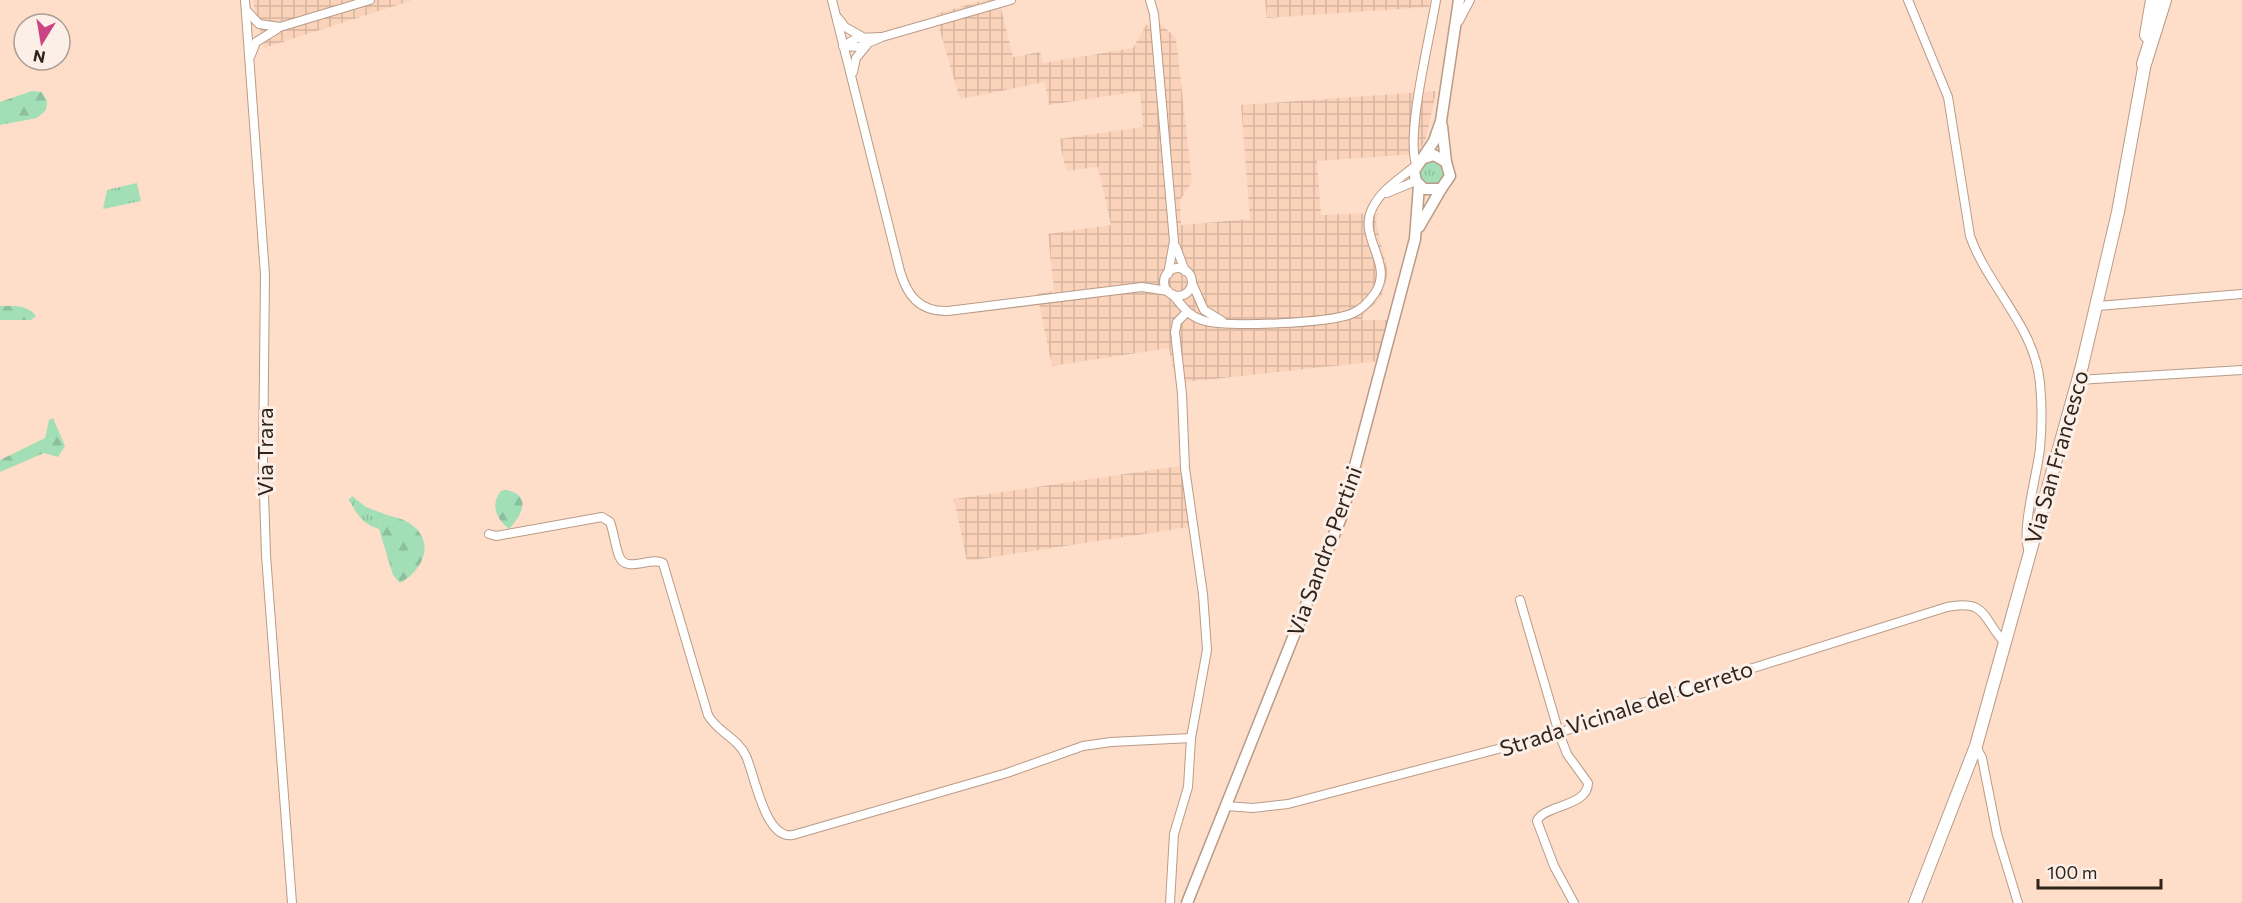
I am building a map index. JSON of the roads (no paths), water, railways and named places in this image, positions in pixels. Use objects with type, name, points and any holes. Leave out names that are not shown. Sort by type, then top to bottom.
[{"type":"highway","points":[[2144,64],[2153,0]]},
{"type":"highway","points":[[2144,64],[2164,0]]},
{"type":"main road","points":[[1417,163],[1434,141],[1441,121],[1459,0]]},
{"type":"main road","name":"Via San Francesco","points":[[1915,903],[1976,746],[2098,306],[2120,204],[2144,64],[2159,0]]},
{"type":"main road","points":[[1416,233],[1450,176],[1441,121]]},
{"type":"main road","points":[[1417,163],[1434,155],[1446,162]]},
{"type":"main road","name":"Via Sandro Pertini","points":[[1187,903],[1342,515],[1416,233],[1417,163]]},
{"type":"main road","points":[[1417,183],[1429,191],[1441,189]]},
{"type":"street","points":[[250,78],[253,47],[264,36],[284,26],[370,0]]},
{"type":"street","points":[[832,0],[902,277],[907,291],[918,303],[930,309],[948,311],[1142,287],[1174,269],[1185,271]]},
{"type":"street","points":[[854,83],[856,58],[867,45],[882,37],[1011,0]]},
{"type":"street","points":[[1150,0],[1154,14]]},
{"type":"street","points":[[1155,0],[1154,14],[1174,241],[1185,271],[1204,310],[1213,317],[1232,324]]},
{"type":"street","points":[[1174,241],[1167,275],[1170,293],[1187,312],[1208,322],[1232,324],[1331,318],[1360,310],[1375,293],[1381,278],[1380,261],[1370,237],[1368,224],[1371,209],[1380,196],[1417,163],[1413,149],[1415,127],[1436,0]]},
{"type":"street","points":[[1454,34],[1470,0]]},
{"type":"street","points":[[1908,0],[1948,97],[1970,236],[1978,255],[2018,320],[2038,369],[2040,445],[2025,533],[2029,551]]},
{"type":"street","points":[[245,4],[259,24],[284,26]]},
{"type":"street","name":"Via Trara","points":[[245,4],[265,275],[263,464],[266,555],[292,903]]},
{"type":"street","points":[[834,10],[845,27],[862,37]]},
{"type":"street","points":[[843,46],[852,39],[882,37]]},
{"type":"street","points":[[843,46],[867,45]]},
{"type":"street","points":[[1380,196],[1417,183]]},
{"type":"street","points":[[1142,287],[1185,294],[1192,283]]},
{"type":"street","points":[[2098,306],[2242,294]]},
{"type":"street","points":[[1170,903],[1173,839],[1188,787],[1191,738],[1204,677],[1207,643],[1203,594],[1185,468],[1183,401],[1175,330],[1177,322],[1187,312]]},
{"type":"street","points":[[2078,380],[2242,370]]},
{"type":"street","points":[[489,534],[496,536],[602,517],[610,522],[619,556],[624,562],[635,565],[657,560],[663,563],[708,715],[716,726],[743,750],[772,827],[783,835],[793,835],[1007,773],[1083,746],[1111,742],[1191,738]]},
{"type":"street","points":[[1520,600],[1559,733],[1567,754],[1587,780],[1588,789],[1571,802],[1538,817],[1537,824],[1554,866],[1574,903]]},
{"type":"street","name":"Strada Vicinale del Cerreto","points":[[1226,806],[1259,808],[1304,800],[1559,733],[1633,706],[1947,607],[1964,605],[1979,608],[1987,615],[2006,644]]},
{"type":"street","points":[[1976,746],[1981,756],[1997,834],[2018,903]]}]
